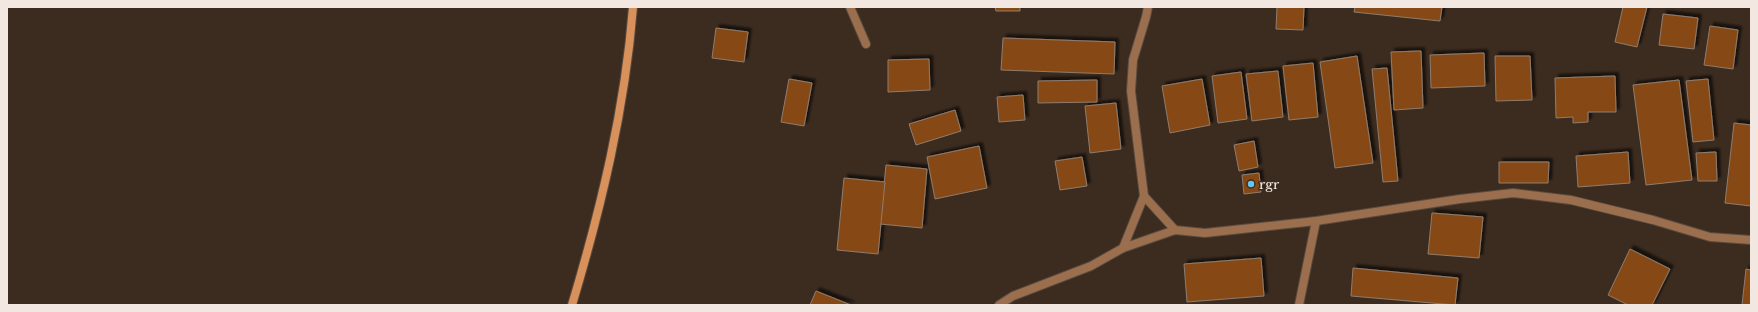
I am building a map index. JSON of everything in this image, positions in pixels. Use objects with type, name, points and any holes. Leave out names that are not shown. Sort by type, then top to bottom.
[{"type":"street","points":[[572,305],[611,160],[630,50],[633,7]]},
{"type":"street","points":[[850,7],[866,44]]},
{"type":"street","points":[[1122,248],[1144,196],[1131,91],[1133,60],[1148,7]]},
{"type":"street","points":[[999,305],[1013,296],[1091,266],[1122,248],[1175,230],[1205,233],[1316,221],[1460,199],[1513,193],[1571,200],[1652,220],[1710,237],[1751,240]]},
{"type":"street","points":[[1144,196],[1175,230]]},
{"type":"street","points":[[1299,305],[1316,221]]},
{"type":"building","points":[[995,7],[1020,7],[1020,11],[996,11]]},
{"type":"building","points":[[1277,7],[1304,7],[1303,30],[1276,29]]},
{"type":"building","points":[[1355,7],[1442,7],[1440,21],[1354,12]]},
{"type":"building","points":[[1623,7],[1647,7],[1637,47],[1615,42]]},
{"type":"building","points":[[1663,14],[1698,18],[1694,49],[1659,45]]},
{"type":"building","points":[[1710,26],[1738,30],[1733,69],[1704,65]]},
{"type":"building","points":[[716,28],[748,32],[744,62],[712,58]]},
{"type":"building","points":[[1003,38],[1115,42],[1114,74],[1001,70]]},
{"type":"building","points":[[1421,51],[1423,108],[1394,110],[1391,52]]},
{"type":"building","points":[[1484,53],[1485,86],[1431,88],[1430,55]]},
{"type":"building","points":[[1357,56],[1373,163],[1335,168],[1320,62]]},
{"type":"building","points":[[1495,56],[1530,56],[1532,100],[1496,101]]},
{"type":"building","points":[[929,59],[930,90],[888,92],[888,60]]},
{"type":"building","points":[[1313,63],[1318,117],[1289,120],[1283,66]]},
{"type":"building","points":[[1387,68],[1398,181],[1383,182],[1372,69]]},
{"type":"building","points":[[1278,71],[1283,117],[1252,121],[1246,74]]},
{"type":"building","points":[[1241,72],[1247,119],[1218,123],[1212,76]]},
{"type":"building","points":[[1615,76],[1616,112],[1588,112],[1588,122],[1573,123],[1573,117],[1556,118],[1555,78]]},
{"type":"building","points":[[789,79],[812,83],[804,126],[781,122]]},
{"type":"building","points":[[1202,79],[1210,125],[1170,133],[1162,86]]},
{"type":"building","points":[[1708,79],[1714,140],[1693,142],[1686,81]]},
{"type":"building","points":[[1097,80],[1097,102],[1038,103],[1038,81]]},
{"type":"building","points":[[1679,80],[1692,180],[1646,185],[1633,85]]},
{"type":"building","points":[[1023,95],[1025,120],[999,122],[997,97]]},
{"type":"building","points":[[1116,103],[1121,149],[1090,153],[1085,106]]},
{"type":"building","points":[[955,110],[961,131],[916,145],[909,124]]},
{"type":"building","points":[[1734,123],[1751,125],[1751,206],[1725,203]]},
{"type":"building","points":[[1254,141],[1258,167],[1239,171],[1234,145]]},
{"type":"building","points":[[979,146],[987,188],[935,199],[927,157]]},
{"type":"building","points":[[1628,152],[1630,183],[1578,187],[1576,156]]},
{"type":"building","points":[[1716,152],[1717,181],[1698,181],[1696,153]]},
{"type":"building","points":[[1082,157],[1087,186],[1060,190],[1055,161]]},
{"type":"building","points":[[1499,162],[1549,162],[1548,183],[1499,183]]},
{"type":"building","points":[[886,165],[927,169],[922,228],[880,224]]},
{"type":"building","name":"rgr","points":[[1259,173],[1261,192],[1244,194],[1242,175]]},
{"type":"building","points":[[844,178],[885,182],[878,254],[837,250]]},
{"type":"building","points":[[1432,213],[1483,217],[1479,258],[1428,254]]},
{"type":"building","points":[[1630,249],[1670,269],[1652,305],[1628,305],[1608,295]]},
{"type":"building","points":[[1261,258],[1264,296],[1187,302],[1184,264]]},
{"type":"building","points":[[1353,268],[1458,278],[1455,305],[1351,296]]},
{"type":"building","points":[[1746,269],[1751,270],[1751,305],[1742,305]]},
{"type":"building","points":[[816,291],[851,305],[810,305]]},
{"type":"place","name":"rgr","points":[[1251,184]]}]
